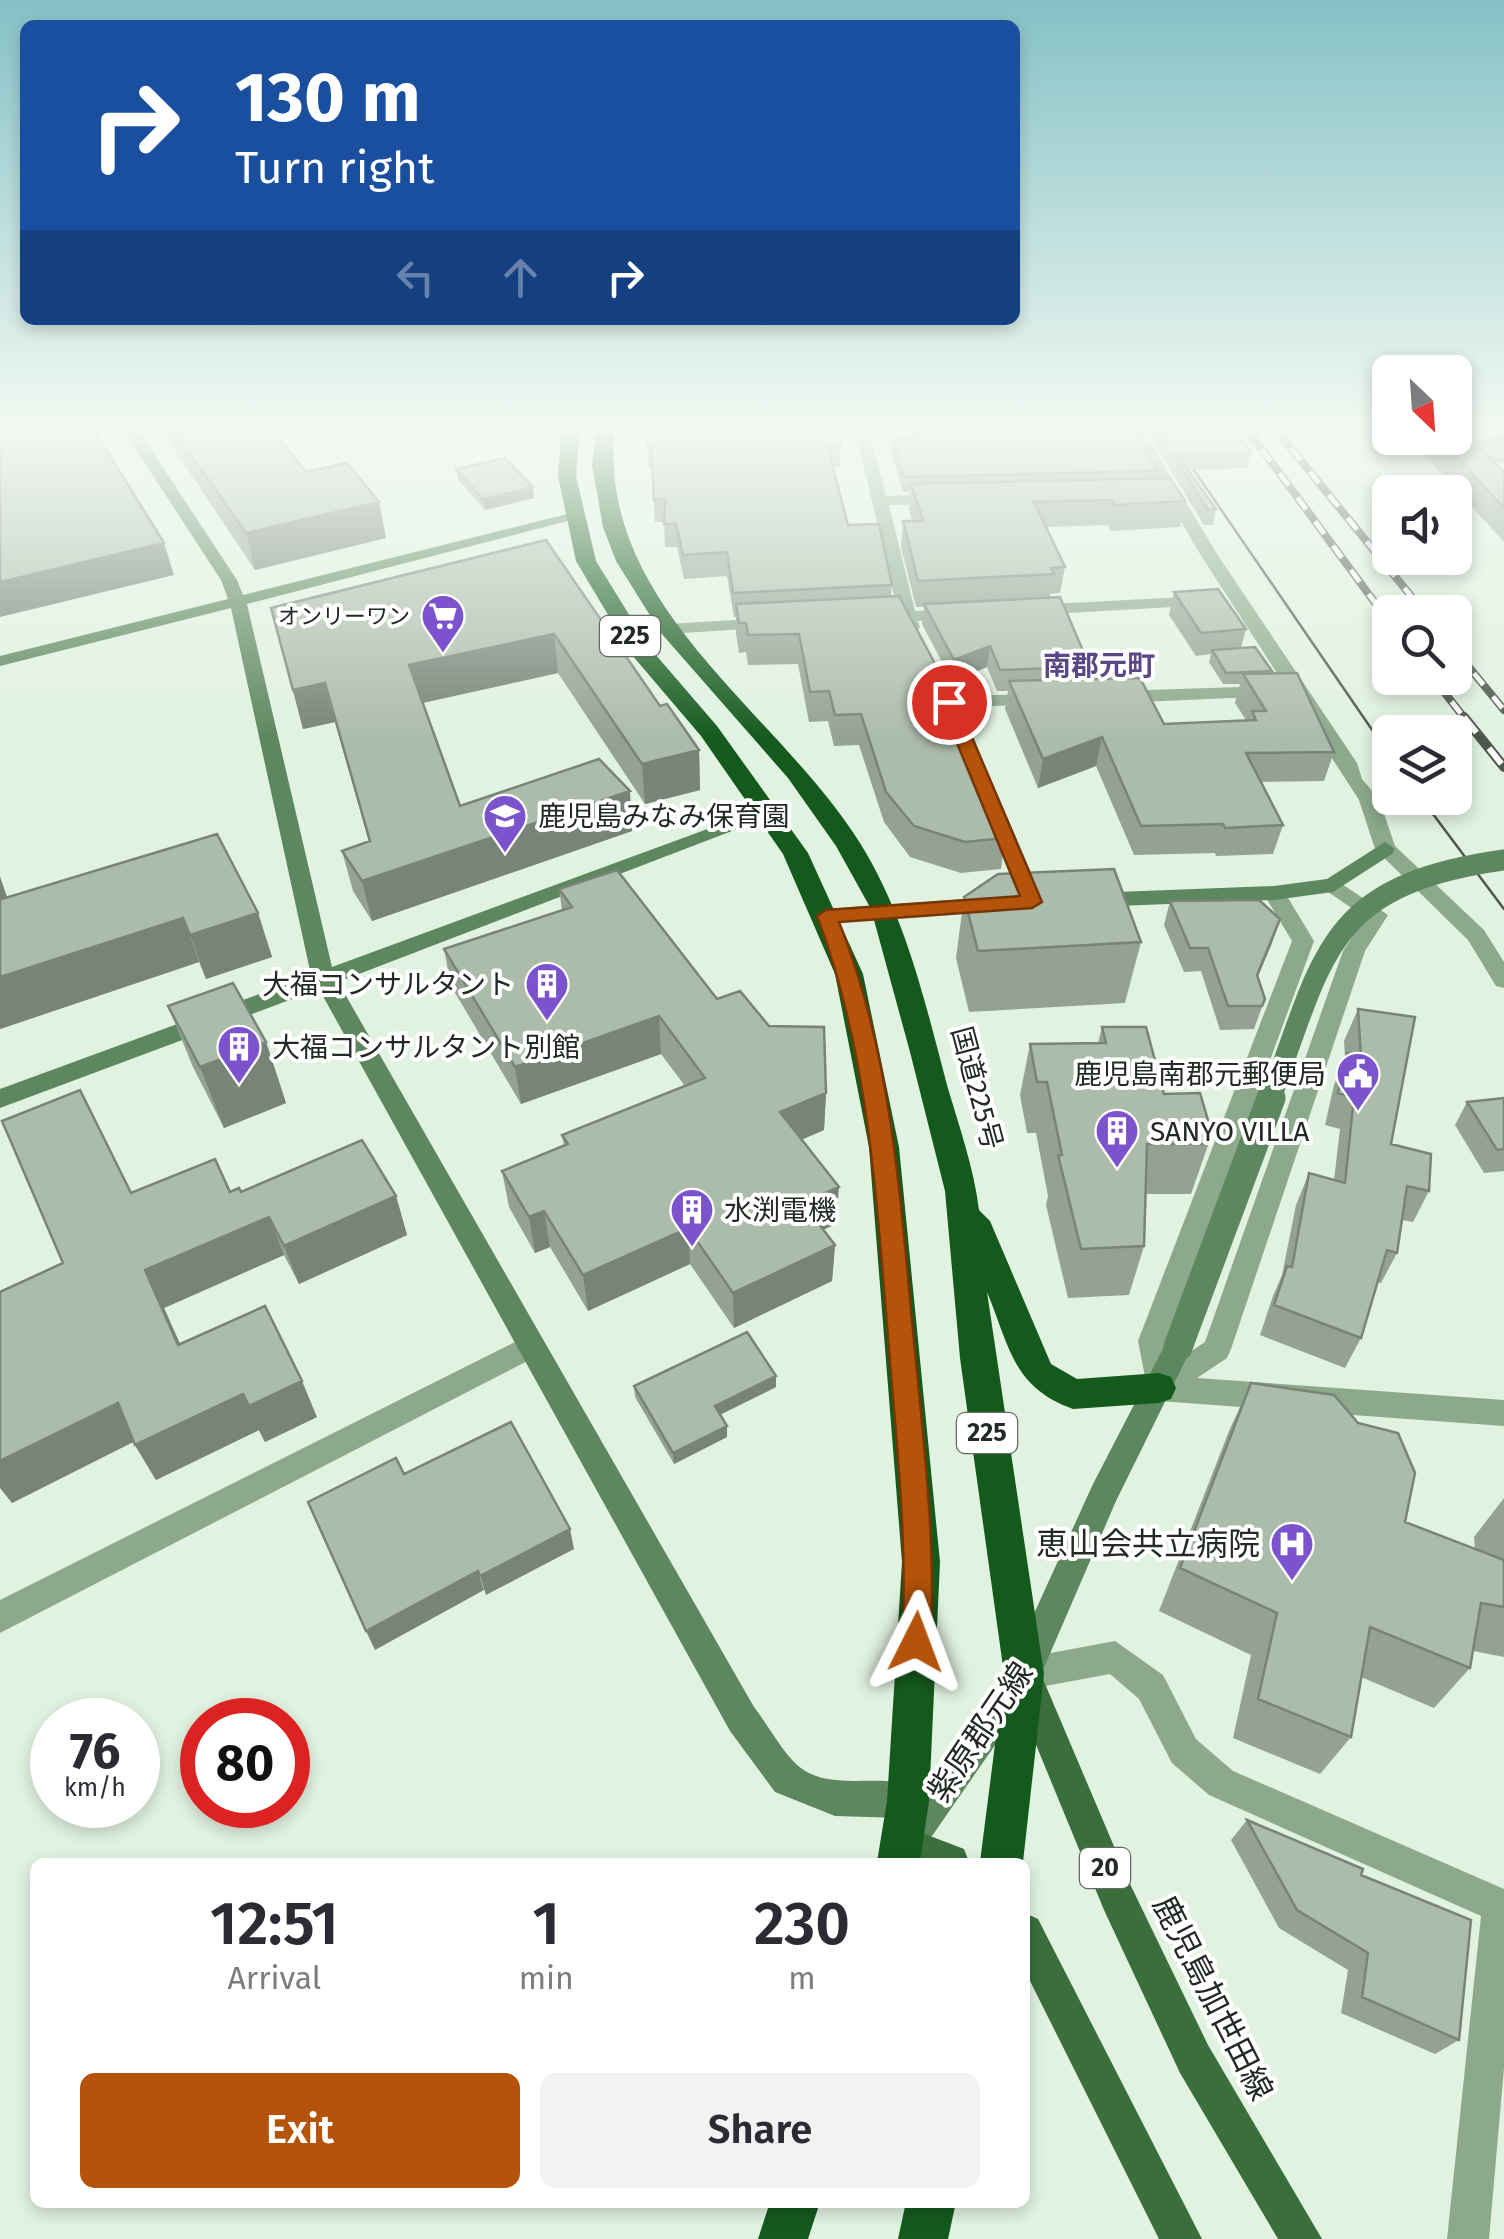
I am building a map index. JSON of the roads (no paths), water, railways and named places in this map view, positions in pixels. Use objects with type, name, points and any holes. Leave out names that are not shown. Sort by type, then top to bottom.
[{"type":"highway","name":"225","points":[[579,529],[586,561],[610,607],[769,813],[826,916],[849,974],[884,1148],[921,1562],[902,1853]]},
{"type":"highway","name":"国道225号","points":[[614,529],[648,601],[668,629],[796,774],[848,844],[884,909],[961,1191],[977,1358],[1024,1674],[1002,1858]]},
{"type":"highway","name":"225","points":[[961,1191],[1038,1374],[1073,1394],[1159,1388]]},
{"type":"highway","points":[[783,2239],[793,2208]]},
{"type":"highway","points":[[924,2239],[930,2208]]},
{"type":"main road","name":"鹿児島加世田線","points":[[1024,1674],[1117,1897],[1194,2058],[1301,2239]]},
{"type":"main road","points":[[902,1853],[929,1858]]},
{"type":"main road","points":[[1030,1942],[1181,2239]]},
{"type":"street","points":[[196,529],[229,580],[237,600],[323,976],[530,1347],[742,1719],[787,1780],[835,1798],[908,1800]]},
{"type":"street","points":[[0,660],[525,529]]},
{"type":"street","points":[[885,529],[905,616],[923,651]]},
{"type":"street","points":[[1187,529],[1242,599],[1347,763],[1352,780],[1369,799],[1385,849],[1476,935],[1504,980]]},
{"type":"street","points":[[1016,610],[1242,599]]},
{"type":"street","points":[[867,618],[979,612]]},
{"type":"street","points":[[668,629],[794,622]]},
{"type":"street","points":[[948,703],[1301,691]]},
{"type":"street","points":[[972,757],[1051,901]]},
{"type":"street","points":[[0,1099],[769,813]]},
{"type":"street","points":[[826,916],[884,909],[1274,893],[1333,885],[1385,849]]},
{"type":"street","name":"紫原郡元線","points":[[902,1853],[1024,1674],[1104,1494],[1159,1388],[1178,1347],[1322,960],[1370,900],[1400,883],[1452,867],[1504,860]]},
{"type":"street","points":[[1159,1388],[1217,1349],[1354,951],[1377,915],[1333,885]]},
{"type":"street","points":[[1159,1388],[1152,1342],[1304,941],[1274,893]]},
{"type":"street","points":[[1232,1128],[1286,1148]]},
{"type":"street","points":[[0,1617],[530,1347]]},
{"type":"street","points":[[1159,1388],[1504,1413]]},
{"type":"street","points":[[1024,1674],[1115,1657],[1151,1688],[1184,1752],[1221,1782],[1502,1907],[1468,2239]]},
{"type":"tram line","points":[[1235,529],[1372,730]]},
{"type":"tram line","points":[[1434,815],[1504,909]]},
{"type":"railway","points":[[1321,529],[1372,599]]},
{"type":"railway","points":[[1357,529],[1410,595]]},
{"type":"railway","points":[[1472,671],[1504,710]]},
{"type":"railway","points":[[1446,695],[1462,715]]},
{"type":"railway","points":[[1472,727],[1504,767]]},
{"type":"place","name":"オンリーワン","points":[[443,654]]},
{"type":"place","name":"鹿児島みなみ保育園","points":[[505,854]]},
{"type":"place","name":"大福コンサルタント","points":[[547,1022]]},
{"type":"place","name":"大福コンサルタント別館","points":[[239,1085]]},
{"type":"place","name":"鹿児島南郡元郵便局","points":[[1358,1112]]},
{"type":"place","name":"SANYO VILLA","points":[[1117,1169]]},
{"type":"place","name":"水渕電機","points":[[692,1248]]},
{"type":"place","name":"恵山会共立病院","points":[[1292,1582]]},
{"type":"district","name":"南郡元町","points":[[1099,665]]}]
